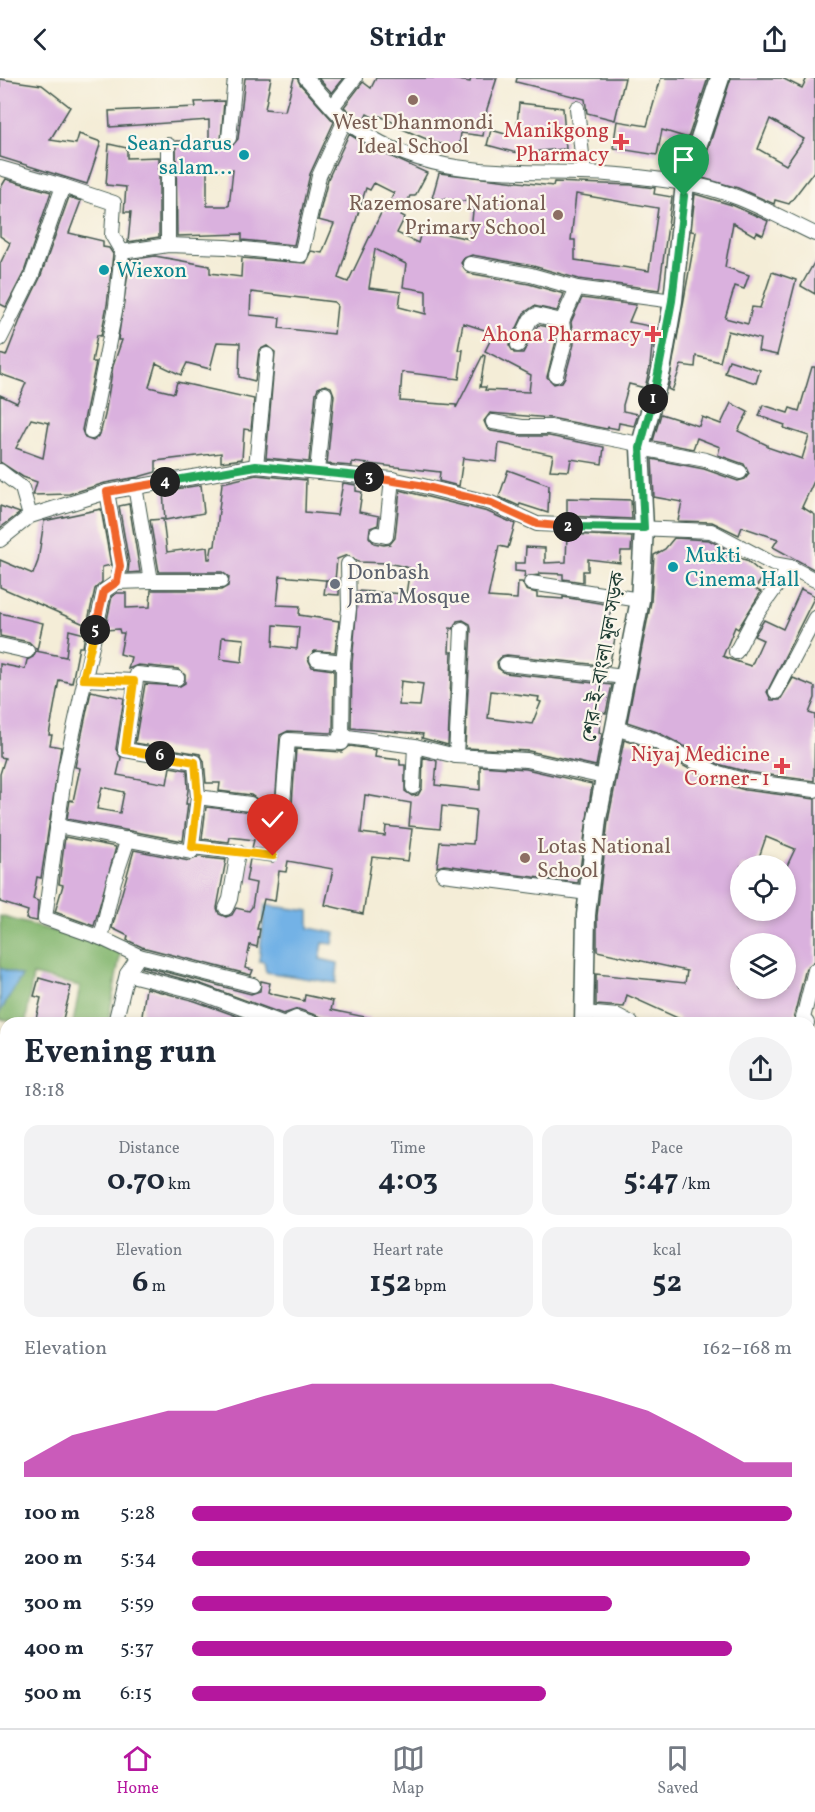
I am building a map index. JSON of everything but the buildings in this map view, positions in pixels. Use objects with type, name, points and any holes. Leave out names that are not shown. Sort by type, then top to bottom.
[{"type":"street","points":[[229,138],[235,78]]},
{"type":"street","points":[[306,78],[345,120],[414,158],[454,168],[486,172],[584,173],[685,183],[746,200],[815,234]]},
{"type":"street","points":[[333,106],[355,78]]},
{"type":"street","name":"শের-ই-বাংলা মূল সড়ক","points":[[584,1017],[584,961],[588,893],[604,777],[616,728],[640,600],[644,528],[640,448],[661,371],[672,301],[685,183],[720,78]]},
{"type":"street","points":[[577,108],[584,173]]},
{"type":"street","points":[[123,252],[168,245],[226,246],[301,255],[319,176],[345,120]]},
{"type":"street","points":[[168,145],[168,245]]},
{"type":"street","points":[[0,168],[114,203],[112,235],[123,252],[116,306],[91,432]]},
{"type":"street","points":[[0,339],[32,275],[63,186]]},
{"type":"street","points":[[470,264],[531,275],[578,288],[672,301]]},
{"type":"street","points":[[556,375],[565,342],[562,321],[578,288]]},
{"type":"street","points":[[518,345],[530,320],[536,315],[562,321]]},
{"type":"street","points":[[256,466],[267,355]]},
{"type":"street","points":[[318,471],[325,394]]},
{"type":"street","points":[[493,422],[522,427],[550,427],[634,443],[640,448],[706,460],[740,472]]},
{"type":"street","points":[[0,540],[30,516],[107,492],[256,466],[392,480],[491,503],[537,524],[711,531],[773,564],[790,567],[815,580]]},
{"type":"street","points":[[0,471],[22,488],[30,516]]},
{"type":"street","points":[[377,534],[386,536],[392,480]]},
{"type":"street","points":[[135,486],[151,581]]},
{"type":"street","points":[[107,492],[120,566],[117,582]]},
{"type":"street","points":[[282,817],[288,740],[342,743],[340,736],[343,662],[349,609],[348,564]]},
{"type":"street","points":[[736,652],[754,618],[790,567]]},
{"type":"street","points":[[221,581],[117,582],[104,591],[83,679],[57,826],[45,918],[101,938],[139,956],[253,985]]},
{"type":"street","points":[[531,583],[640,600]]},
{"type":"street","points":[[776,692],[815,618]]},
{"type":"street","points":[[456,756],[462,629]]},
{"type":"street","points":[[0,645],[27,651]]},
{"type":"street","points":[[317,659],[343,662]]},
{"type":"street","points":[[506,664],[625,677]]},
{"type":"street","points":[[57,826],[190,852],[198,797],[195,762],[125,750],[136,675],[177,678]]},
{"type":"street","points":[[83,679],[134,681]]},
{"type":"street","points":[[616,728],[653,740],[715,772],[746,781],[815,790]]},
{"type":"street","points":[[340,736],[415,746],[456,756],[527,760],[604,777]]},
{"type":"street","points":[[412,787],[415,746]]},
{"type":"street","points":[[198,797],[250,804]]},
{"type":"street","points":[[101,938],[114,881],[128,839]]},
{"type":"street","points":[[192,847],[238,852],[230,899],[226,908]]},
{"type":"street","points":[[443,874],[588,893]]},
{"type":"street","points":[[116,1017],[127,974],[139,956]]},
{"type":"street","points":[[803,1017],[815,970]]},
{"type":"street","points":[[127,974],[198,992],[267,1017]]},
{"type":"street","points":[[601,1017],[620,1017]]},
{"type":"lane","points":[[238,852],[273,856]]},
{"type":"green space","points":[[0,916],[121,950],[109,1017],[74,1017],[80,986],[33,975],[27,1017],[0,1017]]},
{"type":"water","points":[[265,905],[309,911],[309,928],[335,933],[333,944],[323,943],[320,959],[338,963],[336,983],[266,972],[264,962],[259,961]]},
{"type":"water","points":[[0,968],[22,976],[0,1012]]},
{"type":"place","name":"West Dhanmondi Ideal School","points":[[413,100]]},
{"type":"place","name":"Manikgong Pharmacy","points":[[621,142]]},
{"type":"place","name":"Sean-darus salam...","points":[[244,155]]},
{"type":"place","name":"Razemosare National Primary School","points":[[558,215]]},
{"type":"place","name":"Wiexon","points":[[104,270]]},
{"type":"place","name":"Ahona Pharmacy","points":[[653,334]]},
{"type":"place","name":"Mukti Cinema Hall","points":[[673,567]]},
{"type":"place","name":"Donbash Jama Mosque","points":[[335,584]]},
{"type":"place","name":"Niyaj Medicine Corner- 1","points":[[782,766]]},
{"type":"place","name":"Lotas National School","points":[[525,858]]},
{"type":"route","points":[[273,856],[192,847],[198,797],[195,762],[125,750],[134,681],[83,679],[104,591],[117,582],[120,566],[107,492],[256,466],[318,471],[419,485],[491,503],[537,524],[644,528],[640,448],[661,371],[684,196]]}]
